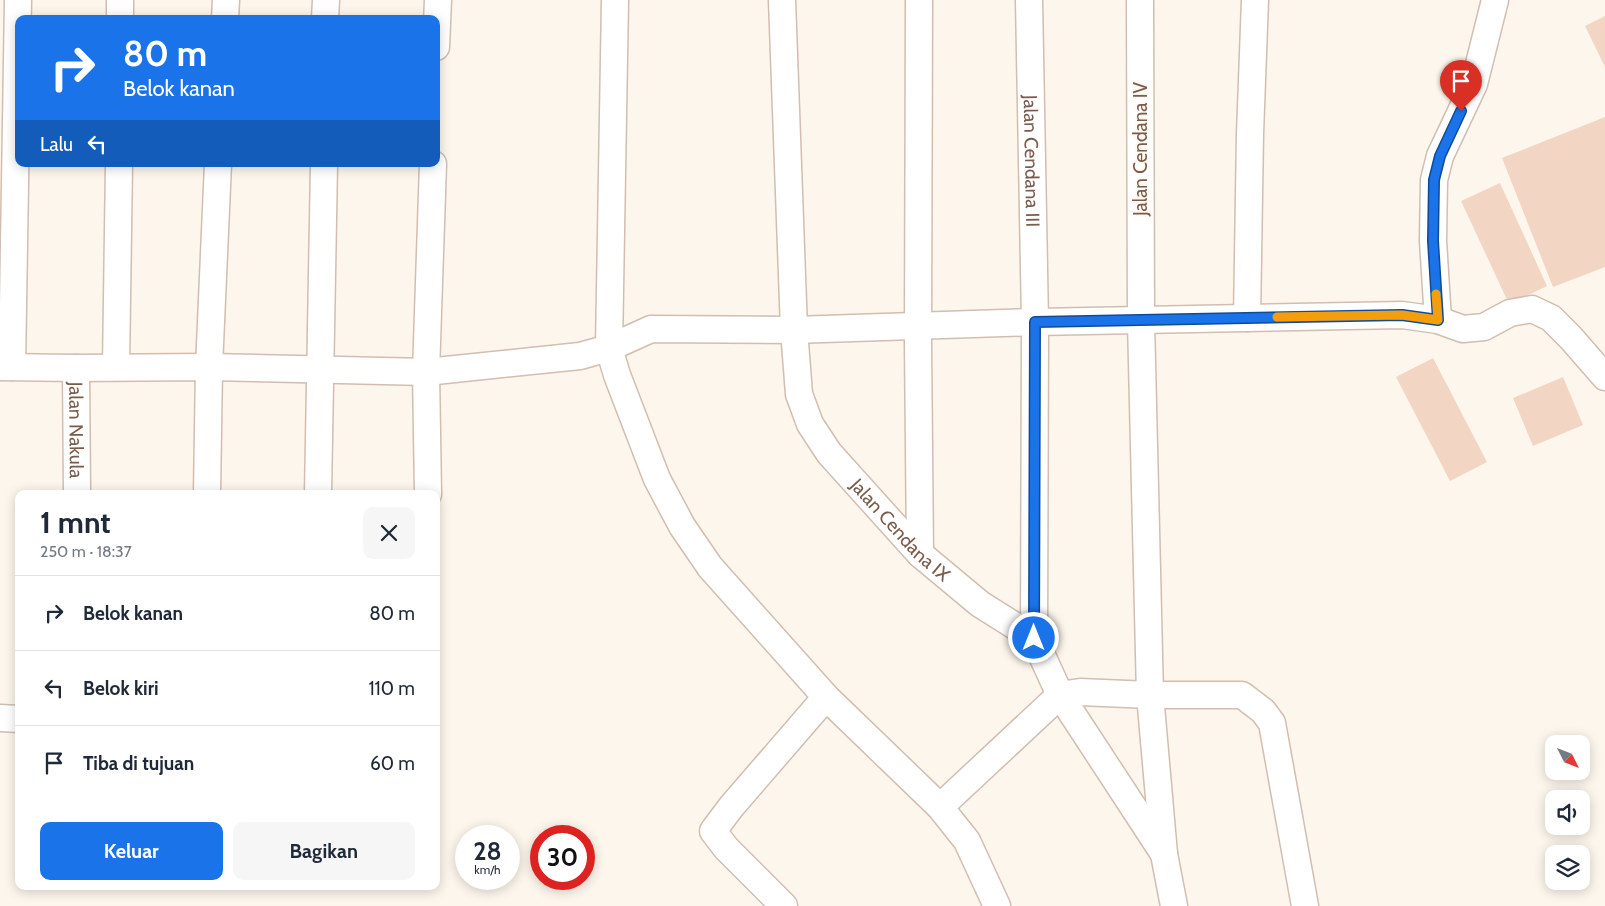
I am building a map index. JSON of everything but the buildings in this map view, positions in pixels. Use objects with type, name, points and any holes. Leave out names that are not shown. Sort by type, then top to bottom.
[{"type":"street","points":[[0,12],[18,0]]},
{"type":"street","points":[[18,0],[18,15]]},
{"type":"street","points":[[120,0],[120,15]]},
{"type":"street","points":[[225,15],[226,0]]},
{"type":"street","points":[[325,15],[326,0]]},
{"type":"street","points":[[437,15],[438,0]]},
{"type":"street","points":[[615,0],[609,348],[617,375],[657,479],[682,526],[710,567],[826,697],[940,807],[967,841],[997,906]]},
{"type":"street","name":"Jalan Cendana IX","points":[[782,0],[794,330],[799,394],[810,424],[830,454],[920,554],[980,604],[1034,638]]},
{"type":"street","points":[[919,0],[918,326],[920,554]]},
{"type":"street","name":"Jalan Cendana III","points":[[1029,0],[1035,322],[1034,638]]},
{"type":"street","name":"Jalan Cendana IV","points":[[1140,0],[1141,310],[1150,695],[1164,854],[1174,906]]},
{"type":"street","points":[[1247,318],[1250,134],[1255,0]]},
{"type":"street","points":[[1438,320],[1433,250],[1434,180],[1440,156],[1474,84],[1495,0]]},
{"type":"street","points":[[15,92],[6,367],[209,367],[426,372],[580,356],[609,348],[651,328],[794,330],[1035,322],[1141,310],[1247,318],[1402,315],[1438,320],[1463,329],[1484,327],[1510,313],[1532,309],[1551,318],[1605,377]]},
{"type":"street","points":[[116,367],[118,167]]},
{"type":"street","points":[[207,490],[209,367],[218,167]]},
{"type":"street","points":[[318,490],[324,167]]},
{"type":"street","points":[[428,490],[426,372],[433,167]]},
{"type":"street","name":"Jalan Nakula","points":[[76,368],[77,490]]},
{"type":"street","points":[[1034,638],[1060,695],[1164,854]]},
{"type":"street","points":[[940,807],[1060,695],[1080,692],[1150,695],[1242,694],[1263,711],[1272,723],[1305,906]]},
{"type":"street","points":[[784,906],[726,848],[713,831],[731,807],[826,697]]},
{"type":"street","points":[[0,718],[15,719]]},
{"type":"slow traffic","points":[[1277,317],[1402,315],[1438,320],[1436,294]]},
{"type":"route","points":[[1034,638],[1035,322],[1402,315],[1438,320],[1433,241],[1434,180],[1440,156],[1461,111]]}]
